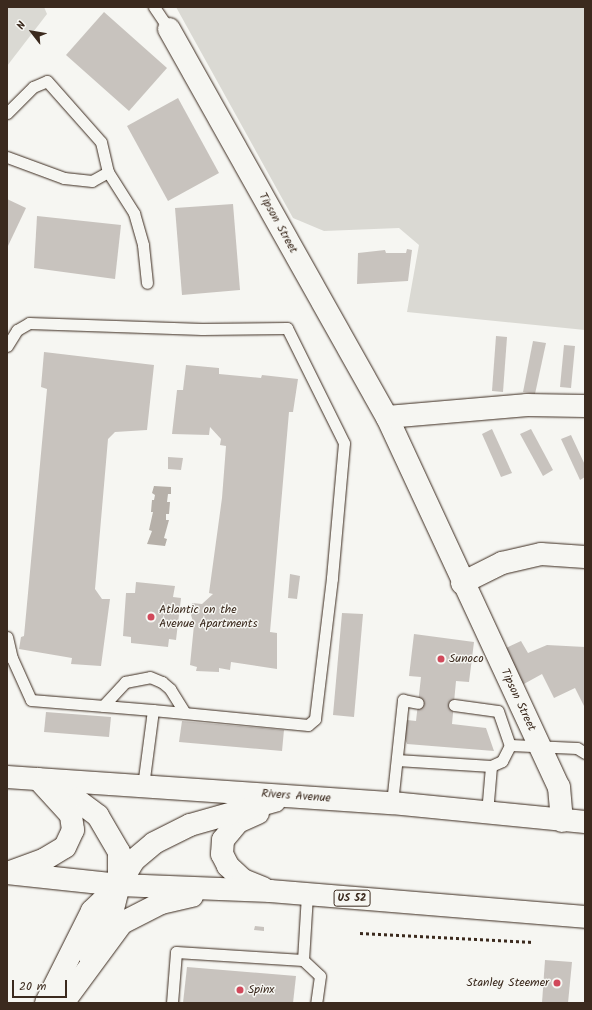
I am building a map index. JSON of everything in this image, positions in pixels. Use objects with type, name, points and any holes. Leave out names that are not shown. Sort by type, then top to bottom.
[{"type":"main road","name":"Tipson Street","points":[[169,29],[387,417],[462,583],[559,787],[562,821]]},
{"type":"main road","points":[[387,417],[527,404],[585,406]]},
{"type":"main road","points":[[462,583],[502,563],[541,554],[585,557]]},
{"type":"main road","name":"Rivers Avenue","points":[[7,777],[392,803],[562,821],[585,822]]},
{"type":"main road","points":[[7,873],[45,858],[65,847],[73,830],[71,815],[38,779]]},
{"type":"main road","points":[[38,779],[77,800],[98,816],[119,852],[119,885],[110,917],[63,1003]]},
{"type":"main road","points":[[46,1003],[92,911],[119,885],[134,860],[154,843],[190,825],[296,796]]},
{"type":"main road","points":[[270,891],[243,880],[228,866],[222,854],[223,840],[238,822],[296,796]]},
{"type":"main road","name":"US 52","points":[[7,873],[119,885],[270,891],[585,918]]},
{"type":"main road","points":[[63,1003],[122,923],[161,903],[222,889]]},
{"type":"lane","points":[[154,7],[169,29]]},
{"type":"lane","points":[[7,113],[33,87],[47,81],[101,142],[108,172],[134,214],[143,245],[147,283]]},
{"type":"lane","points":[[7,157],[64,178],[92,181],[108,172]]},
{"type":"lane","points":[[7,346],[17,330],[29,323],[202,329],[287,328],[344,443],[332,578],[314,719],[308,725],[31,700],[12,658],[7,637]]},
{"type":"lane","points":[[103,706],[125,682],[150,677],[162,682],[170,689],[186,713]]},
{"type":"lane","points":[[392,803],[403,700],[418,702]]},
{"type":"lane","points":[[396,760],[490,766],[502,761],[510,745],[498,711],[454,705]]},
{"type":"lane","points":[[143,786],[153,710]]},
{"type":"lane","points":[[510,745],[577,748],[585,753]]},
{"type":"lane","points":[[487,813],[490,766]]},
{"type":"lane","points":[[303,960],[307,894]]},
{"type":"lane","points":[[172,1003],[176,952],[303,960],[320,976],[316,1003]]},
{"type":"path","points":[[360,933],[534,942]]},
{"type":"shaded area","points":[[7,7],[44,7],[47,14],[7,66]]},
{"type":"shaded area","points":[[176,7],[585,7],[585,330],[407,312],[419,245],[399,228],[324,231],[293,218]]},
{"type":"shaded area","points":[[154,486],[171,487],[171,494],[168,494],[167,502],[170,502],[169,514],[166,514],[166,520],[169,520],[164,538],[167,539],[165,546],[147,544],[152,531],[149,530],[153,512],[151,512],[152,500],[154,500],[155,495],[152,493]]},
{"type":"building","points":[[104,12],[167,68],[129,111],[66,55]]},
{"type":"building","points":[[178,98],[219,173],[168,201],[127,126]]},
{"type":"building","points":[[7,199],[26,208],[7,248]]},
{"type":"building","points":[[233,204],[240,290],[182,295],[175,208]]},
{"type":"building","points":[[37,216],[121,225],[115,279],[34,268]]},
{"type":"building","points":[[407,249],[412,250],[408,281],[357,284],[358,253],[385,250],[386,253],[406,253]]},
{"type":"building","points":[[496,336],[507,337],[503,392],[492,391]]},
{"type":"building","points":[[533,341],[546,343],[535,394],[523,392]]},
{"type":"building","points":[[564,345],[575,346],[571,388],[560,387]]},
{"type":"building","points":[[44,352],[154,365],[147,430],[115,432],[108,439],[95,589],[102,599],[110,599],[101,666],[71,664],[72,658],[19,649],[21,637],[24,636],[47,389],[41,387]]},
{"type":"building","points":[[186,365],[219,368],[219,374],[261,378],[262,375],[298,379],[293,412],[289,412],[270,632],[277,633],[277,669],[231,662],[230,670],[219,668],[219,672],[196,671],[197,667],[190,665],[194,625],[191,615],[192,603],[202,604],[213,594],[209,593],[222,498],[226,446],[220,445],[221,439],[210,427],[209,435],[172,434],[177,390],[183,390]]},
{"type":"building","points":[[492,429],[512,473],[501,477],[482,434]]},
{"type":"building","points":[[531,429],[553,470],[543,476],[520,434]]},
{"type":"building","points":[[571,435],[585,465],[585,477],[580,480],[561,439]]},
{"type":"building","points":[[168,457],[183,458],[181,470],[168,469]]},
{"type":"building","points":[[290,574],[300,576],[297,599],[288,598]]},
{"type":"building","name":"Atlantic on the Avenue Apartments","points":[[136,582],[175,586],[173,597],[181,598],[176,640],[169,639],[168,647],[131,643],[131,637],[123,636],[126,593],[135,593]]},
{"type":"building","points":[[342,613],[363,614],[354,717],[333,715]]},
{"type":"building","points":[[414,634],[474,642],[469,682],[456,681],[452,724],[486,728],[494,751],[407,744],[398,719],[416,721],[421,677],[409,676]]},
{"type":"building","points":[[521,641],[528,653],[547,645],[585,647],[585,708],[575,688],[554,698],[542,674],[522,685],[504,649]]},
{"type":"building","points":[[46,712],[111,717],[109,737],[44,732]]},
{"type":"building","points":[[182,721],[284,730],[282,751],[179,742]]},
{"type":"building","points":[[255,926],[264,927],[264,931],[254,930]]},
{"type":"building","name":"Stanley Steemer","points":[[545,960],[572,962],[568,1003],[542,1003]]},
{"type":"building","name":"Spinx","points":[[187,967],[296,976],[293,1003],[183,1003]]},
{"type":"place","name":"Atlantic on the Avenue Apartments","points":[[151,617]]},
{"type":"place","name":"Sunoco","points":[[441,659]]},
{"type":"place","name":"Stanley Steemer","points":[[557,983]]},
{"type":"place","name":"Spinx","points":[[240,990]]}]
